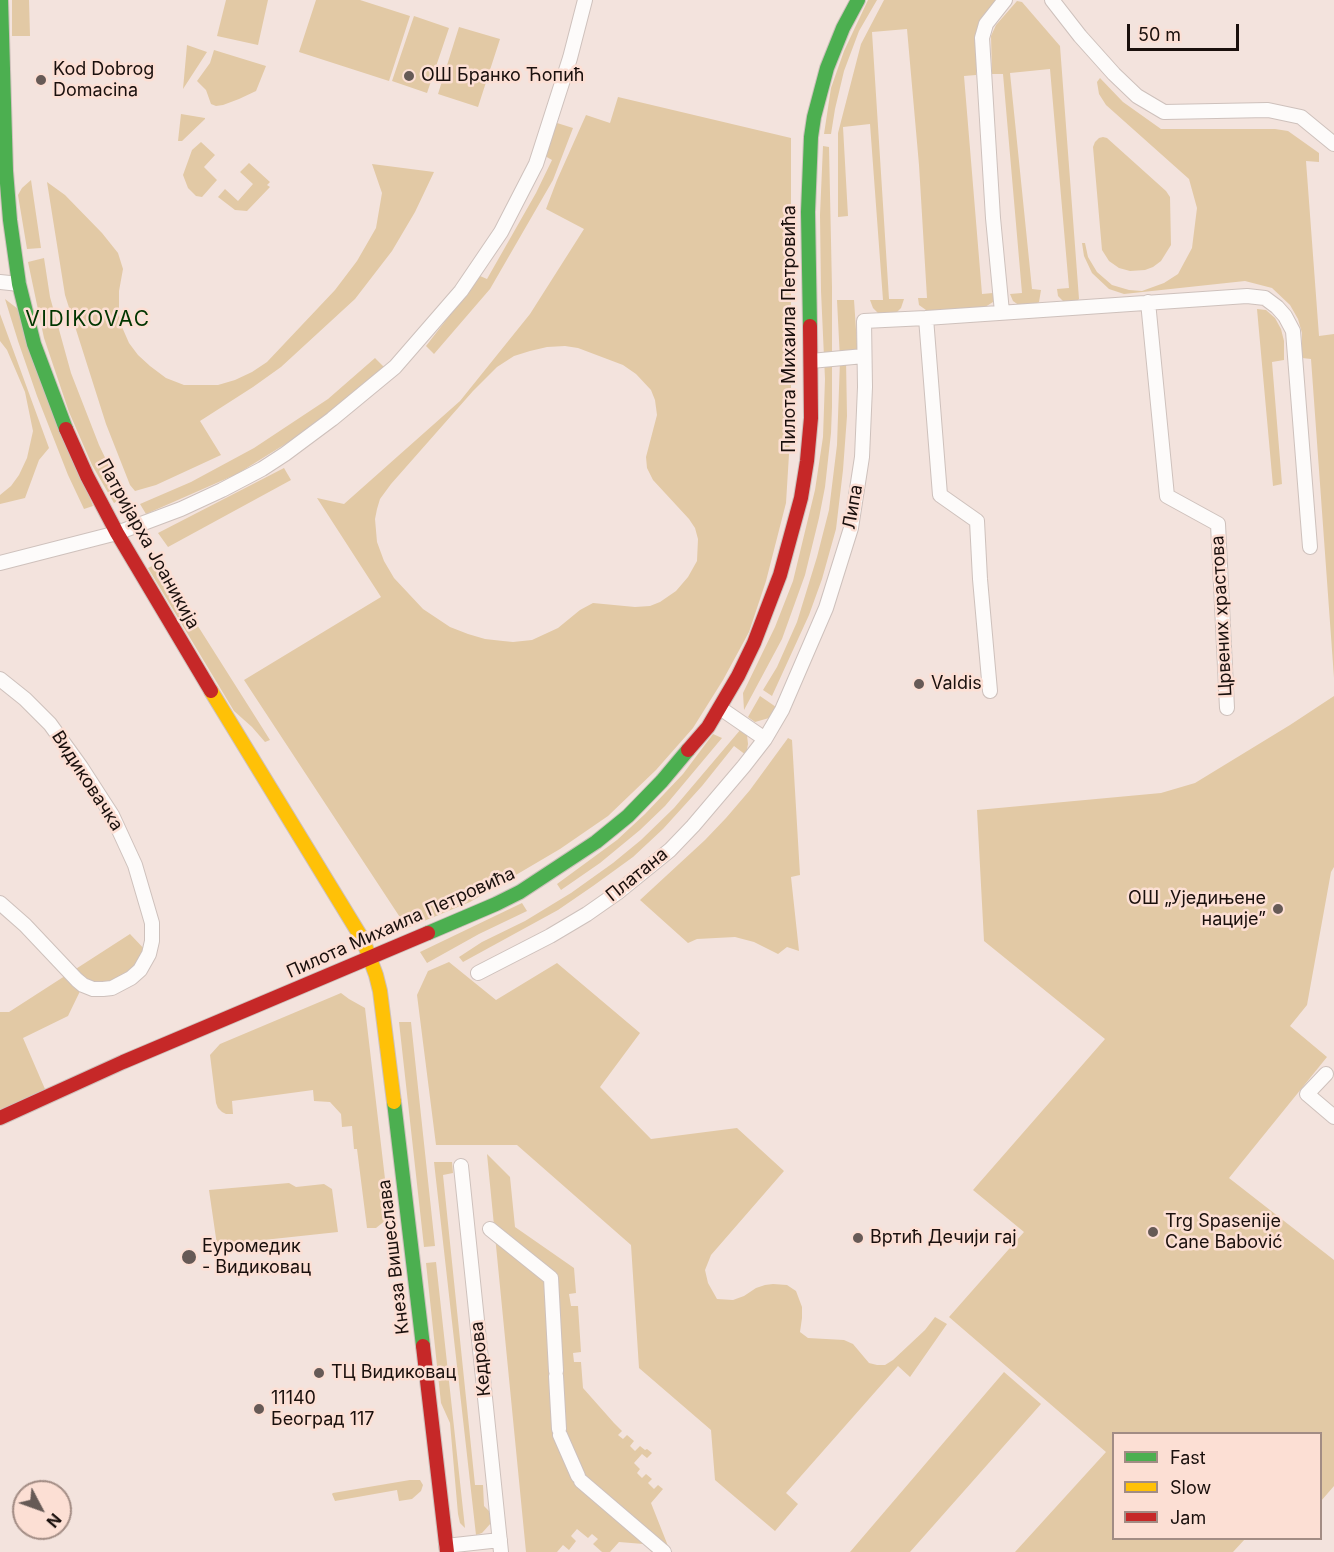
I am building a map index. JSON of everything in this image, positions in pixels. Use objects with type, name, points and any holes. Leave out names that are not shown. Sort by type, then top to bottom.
[{"type":"main road","name":"Патријарха Јоаникија","points":[[1,0],[6,171],[10,220],[19,284],[34,344],[59,413],[87,476],[117,533],[363,940],[371,958]]},
{"type":"main road","name":"Пилота Михаила Петровића","points":[[0,1118],[123,1062],[496,904],[542,878],[596,842],[628,816],[662,781],[708,727],[738,676],[754,643],[780,575],[801,498],[811,417],[808,179],[813,124],[827,68],[843,28],[858,0]]},
{"type":"main road","name":"Кнеза Вишеслава","points":[[371,958],[380,991],[386,1034],[447,1549]]},
{"type":"street","points":[[0,562],[117,533],[172,513],[202,499],[262,469],[285,454],[395,367],[461,291],[501,232],[536,164],[570,58],[585,0]]},
{"type":"street","points":[[1002,312],[993,218],[982,38],[986,24],[1005,0]]},
{"type":"street","points":[[1052,0],[1080,36],[1129,88],[1144,101],[1164,112],[1268,110],[1301,117],[1334,144]]},
{"type":"street","points":[[0,282],[19,284]]},
{"type":"street","points":[[1148,303],[1247,296],[1265,298],[1285,316],[1293,331],[1310,547]]},
{"type":"street","name":"Липа","points":[[765,739],[782,710],[814,639],[851,528],[862,457],[865,387],[864,321],[1148,303]]},
{"type":"street","name":"Црвених храстова","points":[[1148,303],[1167,496],[1218,524],[1227,708]]},
{"type":"street","points":[[926,318],[940,495],[977,521],[990,691]]},
{"type":"street","points":[[811,361],[864,356]]},
{"type":"street","name":"Видиковачка","points":[[0,679],[25,699],[50,724],[112,815],[135,865],[152,923],[149,954],[140,970],[131,978],[112,988],[93,989],[77,980],[25,925],[0,903]]},
{"type":"street","points":[[720,708],[765,739]]},
{"type":"street","name":"Платана","points":[[478,973],[560,930],[617,893],[642,873],[670,850],[693,826],[765,739]]},
{"type":"street","points":[[1326,1074],[1307,1095],[1334,1117]]},
{"type":"street","name":"Кедрова","points":[[461,1166],[501,1546]]},
{"type":"street","points":[[490,1229],[551,1278],[560,1432],[580,1478],[664,1552]]},
{"type":"street","points":[[447,1549],[501,1546]]},
{"type":"shaded area","points":[[12,0],[29,0],[30,36],[12,36]]},
{"type":"shaded area","points":[[226,0],[268,0],[258,45],[217,36]]},
{"type":"shaded area","points":[[316,0],[360,0],[410,16],[389,81],[299,52]]},
{"type":"shaded area","points":[[868,0],[877,0],[859,31],[844,71],[831,134],[824,134],[831,88],[844,51]]},
{"type":"shaded area","points":[[884,0],[996,0],[981,18],[976,35],[976,75],[964,76],[982,294],[993,293],[995,297],[993,302],[982,309],[931,311],[919,305],[918,298],[927,298],[919,165],[907,29],[872,32],[889,299],[904,299],[897,312],[878,313],[870,300],[883,300],[870,124],[843,127],[848,216],[838,217],[838,133],[861,44]]},
{"type":"shaded area","points":[[1017,1],[1022,2],[1060,46],[1079,299],[1074,304],[1065,303],[1058,296],[1057,289],[1069,288],[1050,69],[1010,73],[1032,289],[1041,290],[1039,302],[1031,306],[1020,306],[1013,301],[1010,294],[1022,293],[1003,74],[992,74],[991,36],[996,25]]},
{"type":"shaded area","points":[[414,16],[449,28],[427,93],[392,81]]},
{"type":"shaded area","points":[[459,27],[500,39],[478,107],[438,94]]},
{"type":"shaded area","points":[[187,45],[207,52],[183,89]]},
{"type":"shaded area","points":[[214,50],[266,66],[256,91],[223,105],[211,104],[206,90],[197,81],[210,63]]},
{"type":"shaded area","points":[[1100,78],[1123,102],[1161,129],[1275,129],[1288,131],[1319,153],[1319,162],[1306,161],[1319,336],[1334,334],[1334,678],[1311,359],[1302,358],[1302,333],[1298,319],[1290,305],[1272,288],[1245,281],[1124,294],[1109,289],[1092,273],[1084,256],[1082,243],[1085,243],[1088,257],[1097,272],[1112,285],[1142,291],[1164,283],[1178,274],[1192,248],[1197,208],[1189,179],[1106,105],[1099,94],[1097,82]]},
{"type":"shaded area","points":[[618,97],[791,138],[791,422],[786,503],[766,581],[749,632],[693,728],[656,770],[608,816],[560,849],[470,902],[407,928],[244,680],[381,597],[317,498],[344,504],[460,401],[530,314],[584,229],[546,209],[557,180],[586,115],[610,123]],"holes":[[[547,347],[578,348],[623,365],[636,374],[651,390],[657,415],[646,457],[647,468],[653,480],[695,528],[698,539],[697,561],[688,577],[676,591],[660,602],[650,606],[635,607],[593,603],[580,610],[558,628],[532,640],[513,642],[485,639],[450,627],[423,609],[394,578],[384,561],[377,542],[375,519],[380,499],[473,391],[497,367],[514,356]]]},
{"type":"shaded area","points":[[181,114],[205,119],[182,141],[178,141]]},
{"type":"shaded area","points":[[557,123],[573,128],[553,180],[490,289],[434,354],[426,346],[480,276],[487,279],[536,193],[552,160],[545,156]]},
{"type":"shaded area","points":[[1099,138],[1107,138],[1170,197],[1171,245],[1161,261],[1145,270],[1130,271],[1119,268],[1109,261],[1102,250],[1093,147]]},
{"type":"shaded area","points":[[201,142],[215,155],[204,167],[217,180],[202,197],[196,196],[188,188],[183,175],[192,150]]},
{"type":"shaded area","points":[[823,146],[829,147],[832,288],[832,407],[825,487],[805,575],[782,639],[744,710],[743,693],[775,627],[793,581],[815,490],[823,437],[825,379],[820,215]]},
{"type":"shaded area","points":[[249,163],[270,182],[267,185],[270,187],[247,211],[235,210],[218,197],[225,189],[238,201],[253,184],[240,172]]},
{"type":"shaded area","points":[[372,164],[434,172],[415,212],[392,251],[355,299],[281,367],[200,421],[221,455],[156,485],[135,491],[130,485],[106,424],[65,295],[47,182],[65,195],[118,253],[123,269],[119,291],[119,315],[129,343],[138,355],[166,378],[184,385],[218,385],[235,380],[267,362],[335,290],[357,261],[376,228],[382,193]]},
{"type":"shaded area","points":[[31,180],[41,248],[27,249],[18,195]]},
{"type":"shaded area","points":[[44,258],[50,297],[71,373],[99,445],[124,497],[114,503],[92,465],[69,412],[44,338],[28,262]]},
{"type":"shaded area","points":[[5,299],[18,309],[93,506],[84,509],[68,475],[37,396]]},
{"type":"shaded area","points":[[837,300],[854,300],[858,359],[846,360],[847,416],[836,529],[809,615],[772,696],[763,690],[777,667],[797,622],[829,510],[837,445],[840,360]]},
{"type":"shaded area","points":[[1257,309],[1266,310],[1275,318],[1284,341],[1284,360],[1272,362],[1282,484],[1273,486]]},
{"type":"shaded area","points":[[0,314],[49,448],[39,460],[25,498],[0,504],[0,495],[11,486],[27,458],[33,431],[25,392],[7,350],[0,341]]},
{"type":"shaded area","points":[[375,358],[385,368],[295,438],[237,474],[146,514],[140,504],[191,482],[254,448],[328,399]]},
{"type":"shaded area","points":[[284,468],[291,480],[168,547],[158,533]]},
{"type":"shaded area","points":[[158,563],[270,740],[265,742],[234,711],[148,568]]},
{"type":"shaded area","points":[[760,696],[776,707],[769,718],[755,722],[748,717]]},
{"type":"shaded area","points":[[1334,696],[1334,867],[1331,872],[1307,1005],[1290,1026],[1327,1057],[1229,1178],[1334,1260],[1334,1486],[1322,1500],[1322,1432],[1112,1432],[1112,1540],[1244,1540],[1233,1552],[1015,1552],[1106,1452],[949,1317],[1024,1232],[973,1190],[1105,1039],[984,941],[977,810],[1161,793],[1195,783]]},
{"type":"shaded area","points":[[741,729],[747,735],[746,755],[734,746],[663,829],[633,857],[558,910],[463,962],[459,957],[571,893],[641,840],[674,808]]},
{"type":"shaded area","points":[[713,734],[722,738],[665,806],[600,863],[561,890],[557,884],[617,840],[645,814],[683,774]]},
{"type":"shaded area","points":[[788,738],[792,740],[800,875],[791,877],[799,951],[787,947],[778,954],[754,942],[735,937],[697,939],[688,943],[640,900],[726,818],[750,790]]},
{"type":"shaded area","points":[[522,903],[527,911],[427,963],[420,952]]},
{"type":"shaded area","points":[[130,934],[149,954],[121,984],[83,985],[68,1016],[23,1038],[48,1096],[0,1118],[0,1012],[9,1012]]},
{"type":"shaded area","points":[[449,962],[496,1000],[557,963],[640,1033],[600,1087],[651,1139],[737,1128],[784,1171],[711,1255],[705,1270],[708,1283],[717,1299],[733,1300],[765,1285],[787,1285],[796,1291],[802,1307],[800,1332],[808,1338],[844,1340],[853,1344],[869,1363],[877,1365],[885,1365],[893,1360],[925,1330],[935,1317],[947,1324],[910,1377],[898,1366],[786,1493],[798,1504],[775,1531],[715,1480],[711,1430],[639,1368],[631,1245],[517,1145],[436,1145],[417,995],[428,971]]},
{"type":"shaded area","points":[[341,993],[365,1008],[389,1213],[386,1220],[376,1228],[367,1228],[352,1126],[342,1127],[341,1114],[330,1102],[314,1101],[313,1090],[232,1101],[233,1114],[222,1112],[216,1103],[210,1055],[220,1044]]},
{"type":"shaded area","points":[[399,1022],[411,1022],[435,1246],[424,1247]]},
{"type":"shaded area","points":[[487,1154],[510,1177],[515,1227],[574,1268],[576,1293],[569,1294],[571,1306],[578,1306],[581,1352],[573,1353],[574,1362],[581,1362],[583,1388],[622,1431],[618,1435],[623,1439],[627,1435],[634,1441],[630,1446],[635,1451],[640,1446],[652,1453],[647,1458],[642,1454],[634,1463],[640,1469],[637,1473],[642,1478],[646,1474],[652,1479],[648,1483],[654,1489],[658,1485],[663,1489],[651,1503],[668,1546],[619,1542],[610,1552],[602,1552],[593,1544],[598,1539],[592,1534],[588,1538],[577,1529],[571,1536],[576,1541],[569,1550],[563,1545],[557,1552],[526,1552]]},
{"type":"shaded area","points":[[434,1162],[452,1162],[453,1173],[443,1175],[475,1485],[483,1485],[484,1506],[490,1512],[491,1523],[482,1533],[476,1535]]},
{"type":"shaded area","points":[[289,1183],[296,1187],[324,1184],[332,1189],[338,1232],[217,1245],[209,1190]]},
{"type":"shaded area","points":[[436,1262],[465,1528],[460,1523],[458,1514],[450,1423],[441,1403],[426,1263]]},
{"type":"shaded area","points":[[1004,1372],[1041,1404],[910,1552],[850,1552]]},
{"type":"shaded area","points":[[420,1480],[423,1485],[421,1491],[412,1499],[399,1501],[397,1490],[335,1501],[332,1494],[333,1493]]},
{"type":"traffic: fast","points":[[1,0],[6,171],[19,284],[34,344],[66,429]]},
{"type":"traffic: fast","points":[[810,326],[808,212],[811,137],[827,68],[843,28],[858,0]]},
{"type":"traffic: fast","points":[[428,933],[520,892],[596,842],[628,816],[688,750]]},
{"type":"traffic: fast","points":[[394,1102],[423,1346]]},
{"type":"traffic: slow","points":[[211,691],[363,940],[380,991],[394,1102]]},
{"type":"traffic: jam","points":[[688,750],[708,727],[738,676],[754,643],[780,575],[801,498],[807,461],[811,418],[810,326]]},
{"type":"traffic: jam","points":[[66,429],[87,476],[117,533],[211,691]]},
{"type":"traffic: jam","points":[[0,1118],[123,1062],[428,933]]},
{"type":"traffic: jam","points":[[423,1346],[447,1552]]},
{"type":"place","name":"ОШ Бранко Ћопић","points":[[409,76]]},
{"type":"place","name":"Kod Dobrog Domacina","points":[[41,80]]},
{"type":"place","name":"Valdis","points":[[919,684]]},
{"type":"place","name":"ОШ „Уједињене нације”","points":[[1278,909]]},
{"type":"place","name":"Trg Spasenije Cane Babović","points":[[1153,1232]]},
{"type":"place","name":"Вртић Дечији гај","points":[[858,1238]]},
{"type":"place","name":"Еуромедик - Видиковац","points":[[189,1257]]},
{"type":"place","name":"ТЦ Видиковац","points":[[319,1373]]},
{"type":"place","name":"11140 Београд 117","points":[[259,1409]]},
{"type":"district","name":"VIDIKOVAC","points":[[88,320]]}]
